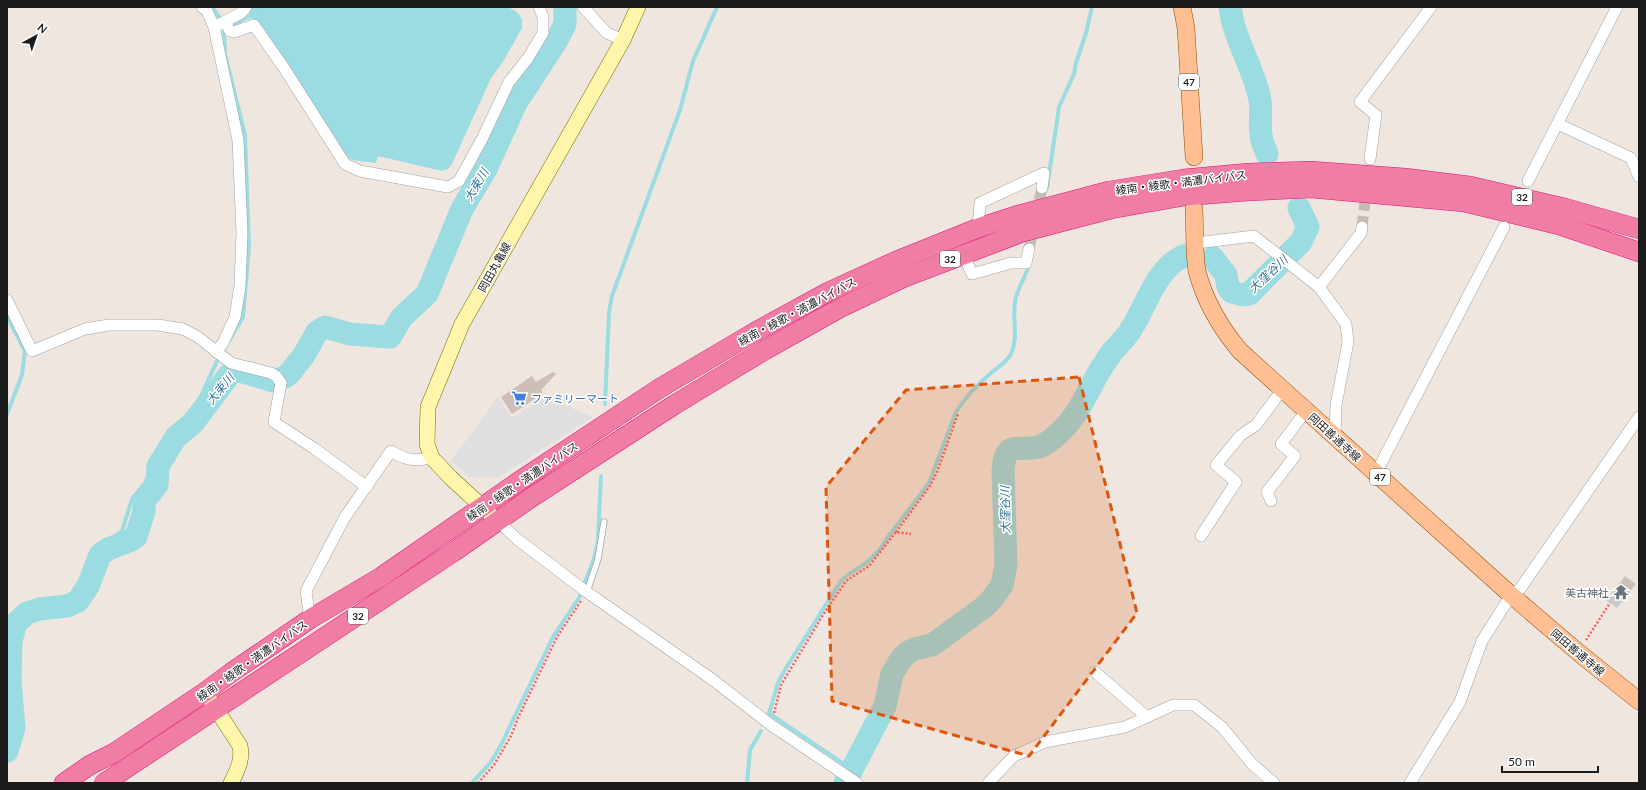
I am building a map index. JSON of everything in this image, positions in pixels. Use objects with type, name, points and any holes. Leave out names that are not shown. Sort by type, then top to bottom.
[{"type":"highway","name":"綾南・綾歌・満濃バイパス","points":[[64,783],[205,692],[310,619],[381,577],[660,388],[755,332],[828,292],[896,261],[978,228],[1018,214],[1109,191],[1183,179],[1248,173],[1311,171],[1406,178],[1470,186],[1558,206],[1639,229]]},
{"type":"highway","name":"綾南・綾歌・満濃バイパス","points":[[104,783],[217,710],[455,551],[532,497],[674,405],[765,350],[840,308],[903,278],[1023,232],[1111,209],[1185,196],[1311,188],[1464,202],[1559,224],[1639,252]]},
{"type":"main road","name":"岡田丸亀線","points":[[498,521],[451,478],[432,458],[427,444],[428,407],[462,324],[623,40],[638,7]]},
{"type":"main road","name":"47","points":[[1182,7],[1186,28],[1194,157]]},
{"type":"main road","name":"岡田善通寺線","points":[[1194,209],[1197,269],[1205,294],[1223,330],[1240,351],[1335,438],[1511,594],[1578,652],[1639,701]]},
{"type":"main road","points":[[205,692],[240,746],[242,754],[241,762],[231,783]]},
{"type":"street","points":[[202,7],[223,25],[234,32],[254,25],[284,68],[345,164],[360,171],[448,187],[459,181],[482,139],[509,82],[528,58],[543,33],[543,17],[539,7]]},
{"type":"street","points":[[223,25],[241,13],[246,7]]},
{"type":"street","points":[[583,7],[607,33],[623,40]]},
{"type":"street","points":[[1370,159],[1376,115],[1360,102],[1432,7]]},
{"type":"street","points":[[1528,181],[1617,7]]},
{"type":"street","points":[[220,354],[223,343],[235,317],[240,286],[242,233],[238,140],[223,25]]},
{"type":"street","points":[[1558,124],[1631,158],[1639,177]]},
{"type":"street","points":[[978,228],[980,203],[1044,173],[1042,188]]},
{"type":"street","points":[[1319,287],[1361,233],[1362,227]]},
{"type":"street","points":[[1376,473],[1504,227]]},
{"type":"street","points":[[1196,243],[1254,236],[1319,287],[1346,324],[1348,342],[1336,405],[1335,438]]},
{"type":"street","points":[[963,254],[972,274],[1011,263],[1026,263],[1029,249]]},
{"type":"street","points":[[7,300],[32,351],[85,329],[110,325],[158,325],[183,329],[198,337],[231,363],[271,373],[278,380],[274,422],[315,449],[367,487]]},
{"type":"street","points":[[1202,536],[1236,482],[1216,465],[1241,435],[1256,425],[1282,390]]},
{"type":"street","points":[[1271,501],[1267,492],[1295,456],[1281,444],[1306,411]]},
{"type":"street","points":[[1410,783],[1460,702],[1482,641],[1511,594],[1520,589],[1639,418]]},
{"type":"street","points":[[310,619],[306,591],[345,517],[391,451],[404,459],[418,460],[432,458]]},
{"type":"street","points":[[498,521],[517,539],[584,590],[713,680],[770,725],[851,779]]},
{"type":"street","points":[[1095,672],[1147,717]]},
{"type":"street","points":[[988,783],[1014,756],[1046,742],[1125,728],[1173,705],[1194,705],[1222,727],[1252,764],[1274,783]]},
{"type":"lane","points":[[584,590],[598,559],[604,522]]},
{"type":"path","points":[[774,714],[781,685],[823,615],[846,581],[869,566],[930,486],[937,472],[958,414]]},
{"type":"path","points":[[896,532],[911,534]]},
{"type":"path","points":[[478,783],[494,765],[511,736],[518,718],[557,637],[584,590]]},
{"type":"path","points":[[1578,652],[1610,603]]},
{"type":"highlighted area","points":[[1079,377],[1137,613],[1029,756],[832,701],[826,487],[906,390]]},
{"type":"shaded area","points":[[546,396],[551,403],[569,407],[593,417],[499,477],[470,477],[451,461],[498,397],[512,418]]},
{"type":"shaded area","name":"美古神社","points":[[1625,576],[1636,584],[1617,608],[1606,600]]},
{"type":"water","points":[[253,7],[507,7],[519,14],[522,20],[522,28],[504,60],[491,78],[452,164],[448,169],[442,171],[378,156],[376,163],[352,160],[343,154],[329,128],[262,26],[252,19],[249,12]]},
{"type":"building","points":[[553,372],[556,374],[541,390],[543,392],[512,414],[501,397],[532,376],[536,382]]},
{"type":"building","points":[[1625,577],[1634,584],[1626,595],[1616,588]]},
{"type":"waterway","points":[[97,563],[95,555],[99,547],[122,531],[132,499],[145,483],[163,445],[196,407],[217,361],[243,317],[249,246],[245,135],[225,54],[224,29],[220,18],[212,7]]},
{"type":"waterway","name":"大束川","points":[[7,751],[14,728],[10,680],[11,641],[16,623],[27,613],[40,609],[67,606],[78,601],[88,586],[100,555],[108,549],[136,537],[144,511],[144,501],[157,485],[158,466],[176,437],[193,423],[229,375],[236,370],[274,381],[285,377],[304,355],[317,332],[325,327],[350,334],[390,337],[402,317],[427,294],[462,209],[487,167],[516,103],[557,40],[565,24],[565,7]]},
{"type":"waterway","points":[[605,404],[609,312],[612,296],[680,110],[693,61],[717,7]]},
{"type":"waterway","points":[[1047,188],[1059,107],[1074,74],[1092,7]]},
{"type":"waterway","name":"大窪谷川","points":[[1230,7],[1232,19],[1257,88],[1261,104],[1261,137],[1267,154]]},
{"type":"waterway","points":[[228,27],[256,13]]},
{"type":"waterway","name":"大窪谷川","points":[[1213,258],[1226,275],[1228,287],[1232,292],[1243,295],[1249,294],[1301,242],[1308,227],[1299,208]]},
{"type":"waterway","name":"大窪谷川","points":[[845,783],[885,706],[892,674],[901,659],[914,649],[932,645],[984,607],[1002,585],[1006,565],[1003,471],[1006,454],[1013,449],[1042,446],[1056,436],[1065,427],[1079,408],[1100,370],[1112,352],[1130,331],[1161,275],[1169,266],[1190,254]]},
{"type":"waterway","points":[[768,717],[778,683],[786,668],[841,581],[864,564],[882,547],[929,483],[956,412],[977,386],[1005,362],[1011,354],[1015,341],[1015,302],[1029,264]]},
{"type":"waterway","points":[[7,316],[25,351],[22,375],[7,414]]},
{"type":"waterway","points":[[472,783],[491,762],[501,745],[553,637],[579,598],[594,559],[598,541],[601,476]]},
{"type":"waterway","points":[[770,714],[851,769]]},
{"type":"waterway","points":[[747,783],[750,750],[761,731]]},
{"type":"tunnel","points":[[1362,227],[1370,159]]},
{"type":"tunnel","points":[[1029,249],[1042,188]]},
{"type":"place","name":"ファミリーマート","points":[[519,398]]},
{"type":"place","name":"美古神社","points":[[1621,592]]}]
